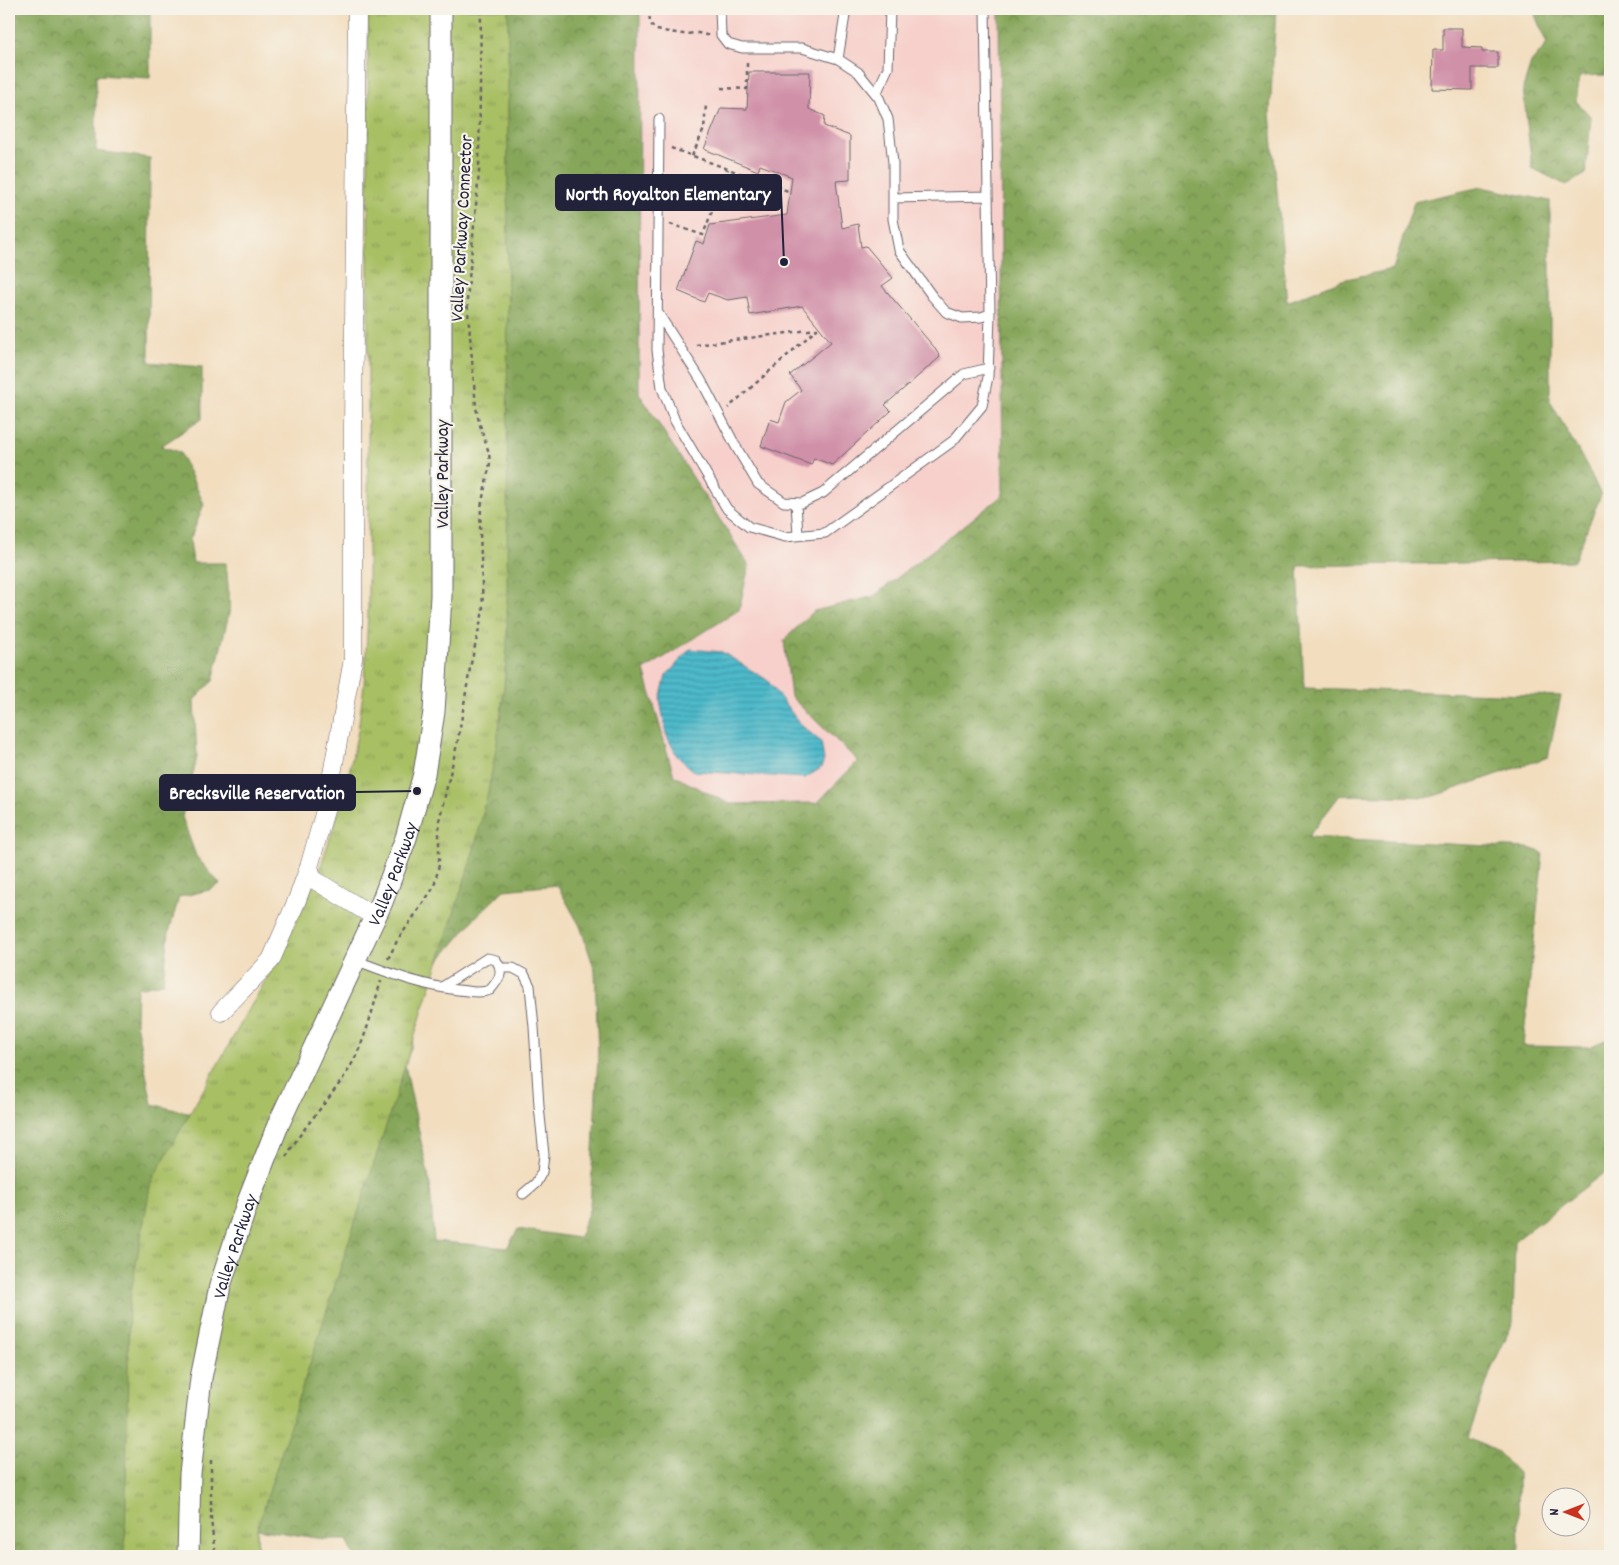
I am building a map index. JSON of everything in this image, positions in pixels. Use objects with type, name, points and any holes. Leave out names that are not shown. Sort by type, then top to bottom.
[{"type":"street","points":[[221,1012],[271,960],[297,900],[309,867],[326,807],[353,659],[357,9]]},
{"type":"street","name":"Valley Parkway","points":[[188,1556],[190,1474],[201,1378],[220,1286],[247,1204],[278,1125],[375,917],[406,838],[424,774],[434,712],[441,596],[441,9]]},
{"type":"street","points":[[309,867],[314,880],[375,917]]},
{"type":"lane","points":[[720,9],[720,35],[728,44],[742,48],[802,48],[838,59],[858,72],[876,94],[888,119],[893,163],[893,219],[899,250],[946,312],[962,318],[981,317],[990,314]]},
{"type":"lane","points":[[838,59],[846,9]]},
{"type":"lane","points":[[876,94],[888,68],[890,9]]},
{"type":"lane","points":[[658,119],[657,350],[662,388],[675,421],[727,509],[749,527],[785,537],[825,533],[953,441],[982,406],[989,368],[990,314],[985,9]]},
{"type":"lane","points":[[893,198],[988,196]]},
{"type":"lane","points":[[658,313],[701,380],[758,484],[784,502],[802,503],[823,493],[964,374],[989,368]]},
{"type":"lane","points":[[796,503],[798,535]]},
{"type":"lane","points":[[355,960],[418,983],[442,988],[480,992],[491,989],[499,978],[501,968],[496,960],[486,958],[442,988]]},
{"type":"lane","points":[[501,968],[513,968],[524,974],[530,986],[534,1027],[544,1156],[542,1172],[539,1178],[523,1194]]},
{"type":"path","name":"Valley Parkway Connector","points":[[284,1161],[311,1118],[349,1069],[366,1030],[383,971],[397,940],[434,887],[437,878],[439,821],[458,740],[470,668],[483,611],[481,506],[490,463],[476,407],[467,300],[479,173],[481,9]]},
{"type":"path","points":[[649,9],[650,23],[656,30],[683,34],[698,33],[709,36],[715,43]]},
{"type":"path","points":[[721,88],[746,89],[746,57]]},
{"type":"path","points":[[692,156],[704,129],[706,105]]},
{"type":"path","points":[[671,148],[788,191]]},
{"type":"path","points":[[670,224],[703,235],[728,169]]},
{"type":"path","points":[[696,345],[817,329],[728,408]]},
{"type":"path","points":[[211,1458],[211,1519],[215,1556]]},
{"type":"shaded area","points":[[640,9],[999,9],[1004,495],[874,596],[814,611],[791,697],[859,761],[817,803],[730,804],[674,776],[644,669],[739,611],[749,565],[639,393]]},
{"type":"green space","points":[[9,9],[150,9],[150,78],[96,75],[96,151],[150,158],[149,362],[202,367],[202,419],[161,446],[180,452],[204,504],[190,540],[193,563],[226,563],[230,609],[213,681],[194,700],[197,757],[182,817],[196,856],[220,884],[209,890],[179,897],[169,932],[163,983],[137,988],[136,1023],[152,1104],[216,1120],[168,1556],[9,1556]]},
{"type":"green space","points":[[368,9],[508,9],[507,644],[495,755],[470,863],[257,1529],[257,1556],[125,1556],[129,1303],[151,1182],[277,960],[305,904],[321,865],[343,799],[358,731],[364,685],[368,616]]},
{"type":"green space","points":[[456,9],[640,9],[639,393],[749,565],[739,610],[644,670],[674,776],[730,804],[817,803],[858,761],[791,697],[784,640],[814,611],[874,596],[1003,495],[999,9],[1276,9],[1270,113],[1287,302],[1342,280],[1393,269],[1414,202],[1481,187],[1550,201],[1550,401],[1587,466],[1601,495],[1574,561],[1298,566],[1304,688],[1561,696],[1548,757],[1431,797],[1340,795],[1308,837],[1529,848],[1543,853],[1523,1046],[1589,1047],[1610,1038],[1610,1168],[1515,1241],[1513,1323],[1492,1367],[1468,1438],[1498,1452],[1518,1473],[1519,1556],[354,1556],[347,1539],[324,1539],[257,1529],[257,1556],[225,1556],[418,1025],[405,1065],[430,1184],[434,1241],[507,1248],[518,1229],[579,1238],[590,1207],[598,1056],[595,971],[580,926],[557,885],[504,890],[476,917],[439,961]]},
{"type":"green space","points":[[1535,9],[1610,9],[1610,75],[1580,76],[1576,101],[1591,117],[1586,174],[1566,185],[1532,168],[1523,88],[1531,63],[1547,44],[1535,15]]},
{"type":"water","points":[[690,649],[722,652],[767,680],[801,725],[821,742],[824,760],[821,768],[805,778],[694,771],[677,756],[666,734],[660,699],[666,676]]},
{"type":"building","points":[[1443,28],[1462,28],[1462,47],[1482,48],[1482,52],[1498,52],[1498,68],[1472,68],[1472,90],[1432,89],[1433,50],[1443,50]]},
{"type":"building","points":[[749,72],[810,72],[809,109],[825,116],[824,126],[850,136],[850,180],[836,181],[842,228],[858,224],[861,247],[866,246],[893,278],[882,286],[934,347],[940,357],[885,405],[891,411],[832,465],[814,458],[811,465],[761,446],[770,419],[779,422],[786,402],[801,390],[790,375],[831,342],[802,306],[750,315],[747,297],[728,300],[708,293],[704,302],[678,291],[696,241],[704,244],[710,225],[787,215],[792,177],[760,165],[758,171],[704,149],[721,108],[747,109]]},
{"type":"place","name":"North Royalton Elementary","points":[[784,262]]},
{"type":"place","name":"Brecksville Reservation","points":[[417,791]]}]
